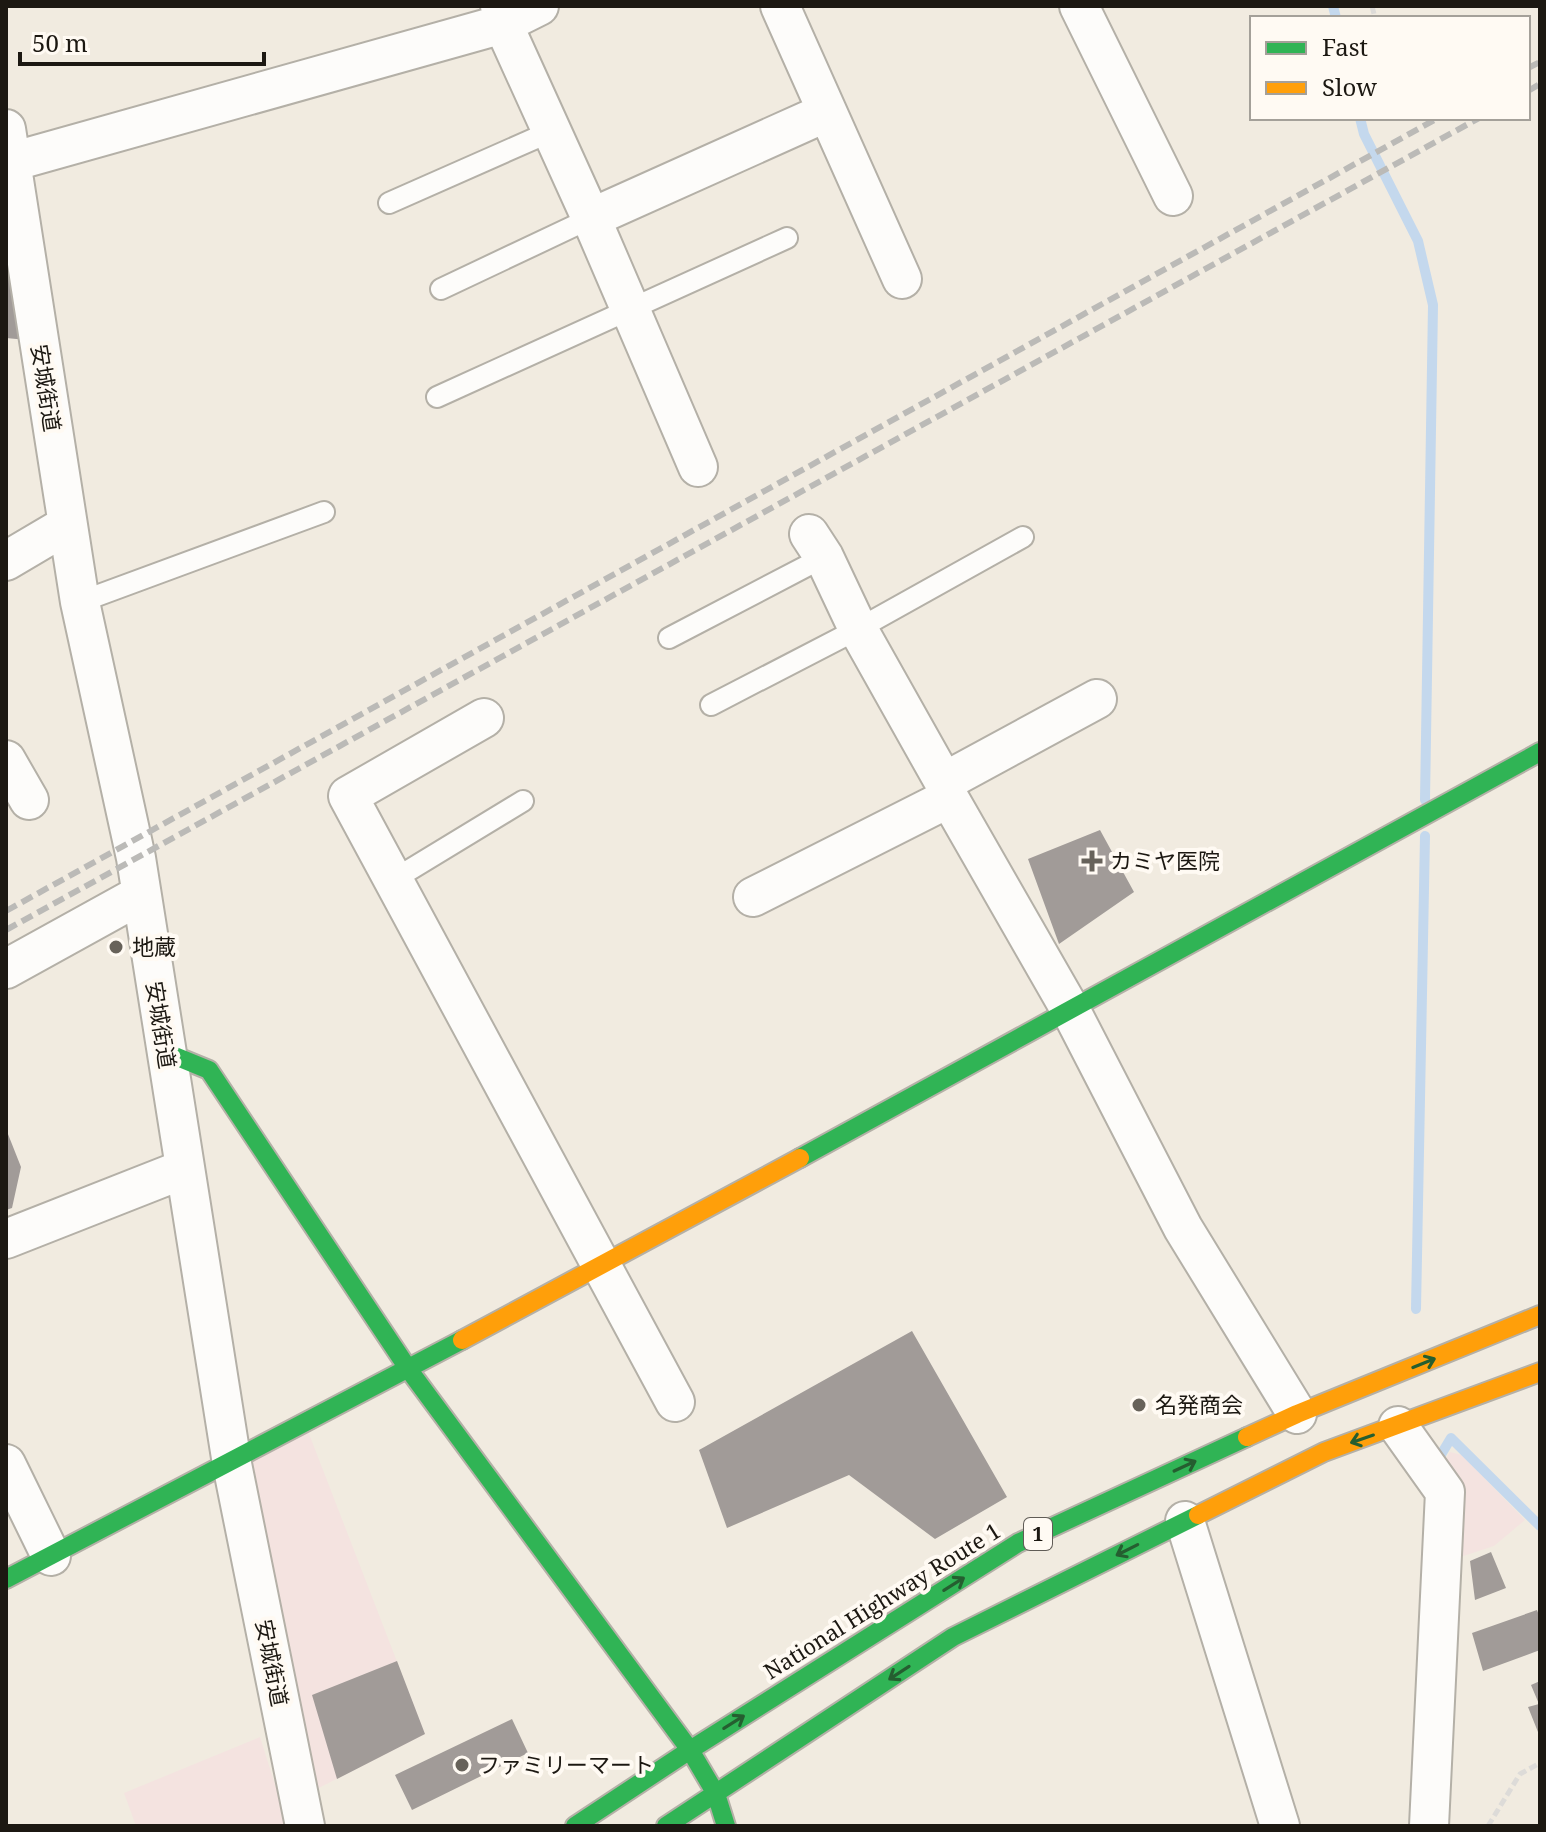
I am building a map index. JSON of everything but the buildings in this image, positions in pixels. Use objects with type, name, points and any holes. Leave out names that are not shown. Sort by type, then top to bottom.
[{"type":"main road","points":[[6,1579],[409,1370],[1540,752]]},
{"type":"main road","points":[[165,1052],[209,1070],[409,1370],[690,1750],[716,1794],[726,1826]]},
{"type":"main road","name":"National Highway Route 1","points":[[575,1826],[1018,1543],[1297,1414],[1540,1315]]},
{"type":"main road","points":[[666,1826],[953,1637],[1324,1452],[1540,1372]]},
{"type":"street","points":[[8,146],[539,6]]},
{"type":"street","points":[[780,6],[902,279]]},
{"type":"street","points":[[1079,6],[1173,196]]},
{"type":"street","points":[[502,15],[698,467]]},
{"type":"street","points":[[591,218],[827,112]]},
{"type":"street","name":"安城街道","points":[[8,146],[80,602],[133,841],[232,1464],[305,1826]]},
{"type":"street","points":[[6,561],[67,525]]},
{"type":"street","points":[[817,546],[858,629],[1071,1011],[1183,1228],[1297,1414]]},
{"type":"street","points":[[753,897],[946,790],[1097,699]]},
{"type":"street","points":[[484,718],[348,796],[675,1402]]},
{"type":"street","points":[[6,760],[29,800]]},
{"type":"street","points":[[6,969],[140,895]]},
{"type":"street","points":[[6,1239],[184,1169]]},
{"type":"street","points":[[1398,1426],[1445,1492],[1429,1826]]},
{"type":"street","points":[[6,1464],[51,1556]]},
{"type":"street","points":[[1185,1521],[1280,1826]]},
{"type":"lane","points":[[389,203],[552,131]]},
{"type":"lane","points":[[441,289],[591,218]]},
{"type":"lane","points":[[437,397],[629,307],[787,238]]},
{"type":"lane","points":[[80,602],[324,512]]},
{"type":"lane","points":[[711,705],[858,629],[1023,537]]},
{"type":"lane","points":[[669,638],[817,546]]},
{"type":"lane","points":[[393,880],[523,801]]},
{"type":"path","points":[[1488,1826],[1520,1774],[1540,1763]]},
{"type":"shaded area","points":[[306,1426],[425,1734],[299,1798],[232,1464]]},
{"type":"shaded area","points":[[1450,1452],[1462,1455],[1525,1520],[1494,1546],[1454,1559],[1442,1466]]},
{"type":"shaded area","points":[[260,1737],[288,1826],[136,1826],[124,1793]]},
{"type":"waterway","points":[[1333,6],[1336,16]]},
{"type":"waterway","points":[[1360,120],[1364,134],[1418,241],[1433,305],[1425,800]]},
{"type":"waterway","points":[[1416,1309],[1425,836]]},
{"type":"waterway","points":[[1436,1463],[1451,1438],[1540,1526]]},
{"type":"railway","points":[[1530,67],[1540,62]]},
{"type":"railway","points":[[1530,90],[1540,84]]},
{"type":"railway","points":[[6,911],[1434,120]]},
{"type":"railway","points":[[6,930],[1475,120]]},
{"type":"traffic: fast","points":[[800,1158],[1540,752]]},
{"type":"traffic: fast","points":[[165,1052],[209,1070],[409,1370],[690,1750],[716,1794],[726,1826]]},
{"type":"traffic: fast","points":[[6,1579],[462,1340]]},
{"type":"traffic: fast","points":[[575,1826],[1018,1543],[1247,1437]]},
{"type":"traffic: fast","points":[[666,1826],[953,1637],[1198,1515]]},
{"type":"traffic: slow","points":[[462,1340],[800,1158]]},
{"type":"traffic: slow","points":[[1247,1437],[1540,1315]]},
{"type":"traffic: slow","points":[[1198,1515],[1324,1452],[1540,1372]]},
{"type":"place","name":"カミヤ医院","points":[[1092,861]]},
{"type":"place","name":"地蔵","points":[[116,947]]},
{"type":"place","name":"名発商会","points":[[1139,1405]]},
{"type":"place","name":"ファミリーマート","points":[[462,1765]]}]
